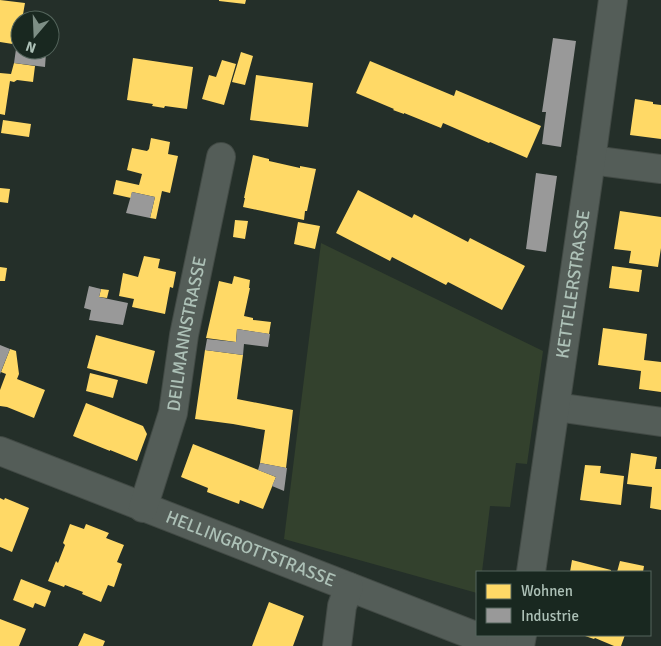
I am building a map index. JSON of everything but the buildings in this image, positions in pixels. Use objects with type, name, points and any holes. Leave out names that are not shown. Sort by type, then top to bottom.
[{"type":"street","name":"KETTELERSTRASSE","points":[[531,571],[613,0]]},
{"type":"street","name":"DEILMANNSTRASSE","points":[[143,508],[173,413],[184,335],[221,157]]},
{"type":"street","points":[[591,160],[661,169]]},
{"type":"street","points":[[556,407],[661,422]]},
{"type":"street","name":"HELLINGROTTSTRASSE","points":[[0,451],[501,646]]},
{"type":"street","points":[[336,646],[342,606],[349,587]]},
{"type":"green space","points":[[321,243],[543,351],[527,464],[516,463],[510,507],[490,506],[482,571],[476,571],[476,593],[284,539]]}]
